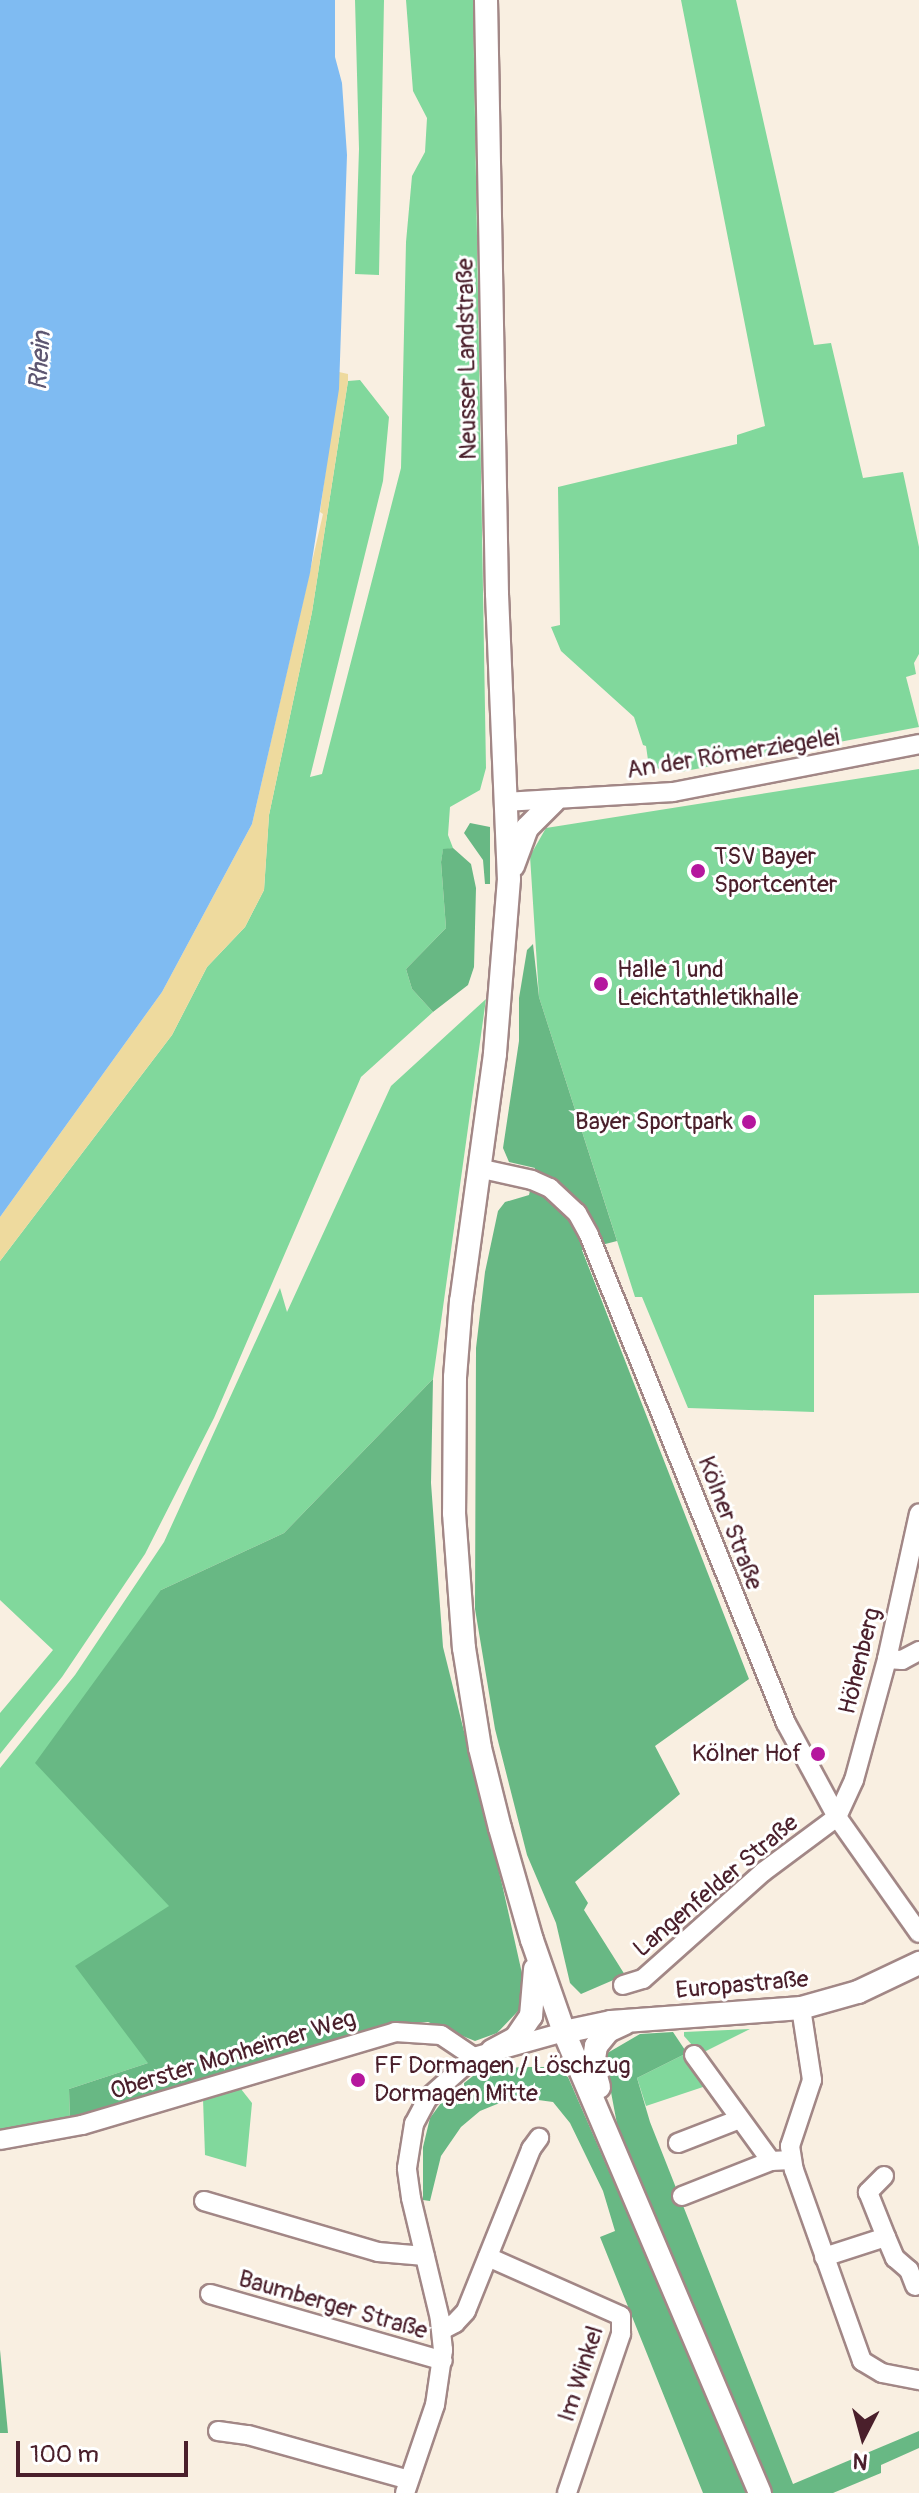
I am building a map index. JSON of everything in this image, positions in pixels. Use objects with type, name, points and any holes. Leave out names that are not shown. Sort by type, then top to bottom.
[{"type":"main road","name":"Neusser Landstraße","points":[[486,0],[502,718],[509,879]]},
{"type":"main road","points":[[554,801],[527,828],[509,879],[495,1054],[478,1168],[455,1377],[452,1454],[457,1584],[480,1748],[532,1940],[564,2032],[760,2493]]},
{"type":"main road","points":[[483,2054],[516,2038],[531,2016],[535,1991],[532,1940]]},
{"type":"main road","name":"Europastraße","points":[[564,2032],[594,2024],[801,2008],[858,1992],[919,1963]]},
{"type":"main road","points":[[605,2126],[593,2054],[608,2031],[634,2020]]},
{"type":"street","name":"An der Römerziegelei","points":[[505,802],[554,801],[716,786],[919,744]]},
{"type":"street","name":"Kölner Straße","points":[[478,1168],[532,1180],[550,1188],[564,1198],[583,1224],[786,1723],[837,1817],[919,1933]]},
{"type":"street","name":"Höhenberg","points":[[837,1817],[854,1780],[887,1659],[919,1513]]},
{"type":"street","points":[[887,1659],[902,1660],[919,1651]]},
{"type":"street","name":"Langenfelder Straße","points":[[623,1985],[643,1979],[763,1872],[837,1817]]},
{"type":"street","points":[[801,2008],[808,2034],[812,2080],[794,2131],[791,2160],[862,2361],[882,2373],[919,2380]]},
{"type":"street","name":"Oberster Monheimer Weg","points":[[0,2140],[82,2125],[395,2032],[418,2031],[441,2035],[483,2054]]},
{"type":"street","points":[[218,2431],[248,2435],[407,2487],[435,2405],[443,2361],[442,2330],[411,2198],[410,2143],[428,2098],[483,2054],[564,2032]]},
{"type":"street","points":[[694,2055],[771,2161]]},
{"type":"street","points":[[678,2143],[740,2119]]},
{"type":"street","points":[[442,2330],[466,2311],[531,2149],[539,2138]]},
{"type":"street","points":[[682,2196],[771,2161],[791,2160]]},
{"type":"street","points":[[884,2176],[868,2192],[895,2258],[909,2270],[915,2286]]},
{"type":"street","points":[[204,2201],[378,2252],[425,2256]]},
{"type":"street","points":[[824,2257],[886,2237]]},
{"type":"street","name":"Im Winkel","points":[[488,2257],[621,2316],[621,2334],[567,2493]]},
{"type":"street","name":"Baumberger Straße","points":[[210,2294],[443,2361]]},
{"type":"green space","points":[[355,0],[384,0],[379,275],[355,274],[359,149]]},
{"type":"green space","points":[[406,0],[473,0],[486,768],[480,790],[450,807],[448,835],[453,848],[443,850],[441,862],[446,928],[406,969],[412,989],[433,1012],[361,1077],[214,1418],[145,1554],[62,1677],[0,1754],[0,1713],[53,1650],[0,1600],[0,1261],[172,1035],[207,967],[245,927],[264,890],[269,815],[312,612],[348,381],[360,380],[389,417],[383,481],[310,777],[322,774],[401,468],[406,242],[412,176],[425,152],[427,118],[413,91]]},
{"type":"green space","points":[[681,0],[736,0],[814,345],[831,343],[863,478],[903,472],[919,547],[919,654],[914,663],[916,674],[906,677],[919,727],[680,772],[649,767],[646,746],[634,717],[561,651],[551,627],[560,625],[558,487],[737,444],[737,435],[765,426]]},
{"type":"green space","name":"Bayer Sportpark","points":[[919,769],[919,1293],[814,1295],[814,1412],[688,1408],[642,1297],[635,1297],[539,997],[530,856],[546,828]]},
{"type":"green space","points":[[470,823],[490,827],[490,884],[485,884],[483,860],[464,833]]},
{"type":"green space","points":[[453,848],[471,864],[476,888],[474,967],[468,985],[433,1012],[412,989],[406,969],[446,928],[441,862],[443,849]]},
{"type":"green space","points":[[533,944],[539,997],[617,1241],[582,1250],[749,1679],[655,1746],[680,1794],[575,1882],[588,1903],[584,1910],[625,1975],[581,1994],[570,1983],[556,1923],[527,1855],[495,1729],[475,1609],[476,1348],[485,1272],[498,1211],[505,1202],[529,1195],[535,1168],[509,1162],[503,1148],[519,1041],[519,998],[527,950]]},
{"type":"green space","points":[[486,999],[433,1379],[284,1533],[161,1590],[169,1906],[148,2063],[69,2089],[70,2120],[0,2131],[0,1768],[75,1675],[164,1542],[280,1288],[287,1312],[391,1086]]},
{"type":"green space","points":[[433,1379],[431,1483],[443,1647],[502,1884],[523,1978],[524,2005],[497,2033],[475,2041],[428,2022],[391,2025],[70,2120],[69,2089],[148,2063],[75,1966],[169,1906],[35,1763],[161,1590],[284,1533]]},
{"type":"green space","points":[[750,2029],[700,2054],[684,2036],[684,2032]]},
{"type":"green space","points":[[673,2032],[687,2053],[637,2078],[650,2122],[793,2484],[919,2431],[919,2448],[881,2465],[881,2473],[833,2493],[770,2493],[617,2124],[604,2055],[640,2034]]},
{"type":"green space","points":[[687,2053],[706,2086],[646,2106],[637,2078]]},
{"type":"green space","points":[[519,2067],[549,2067],[568,2077],[749,2493],[703,2493],[600,2237],[615,2231],[603,2191],[570,2123],[553,2102],[531,2099],[502,2102],[480,2111],[461,2127],[441,2156],[430,2201],[423,2200],[423,2147],[430,2118],[444,2099],[473,2076]]},
{"type":"green space","points":[[241,2089],[252,2103],[246,2167],[205,2155],[203,2099]]},
{"type":"green space","points":[[0,2350],[8,2433],[0,2433]]},
{"type":"sand","points":[[339,372],[348,374],[348,381],[312,612],[269,815],[264,890],[245,927],[207,967],[172,1035],[0,1261],[0,1217],[162,992],[252,824],[323,514],[320,512]]},
{"type":"water","name":"Rhein","points":[[0,0],[335,0],[335,57],[342,83],[347,155],[339,389],[310,573],[252,824],[162,992],[0,1217]]},
{"type":"place","name":"TSV Bayer Sportcenter","points":[[698,871]]},
{"type":"place","name":"Halle 1 und Leichtathletikhalle","points":[[601,984]]},
{"type":"place","name":"Bayer Sportpark","points":[[749,1122]]},
{"type":"place","name":"Kölner Hof","points":[[818,1754]]},
{"type":"place","name":"FF Dormagen / Löschzug Dormagen Mitte","points":[[358,2080]]}]
